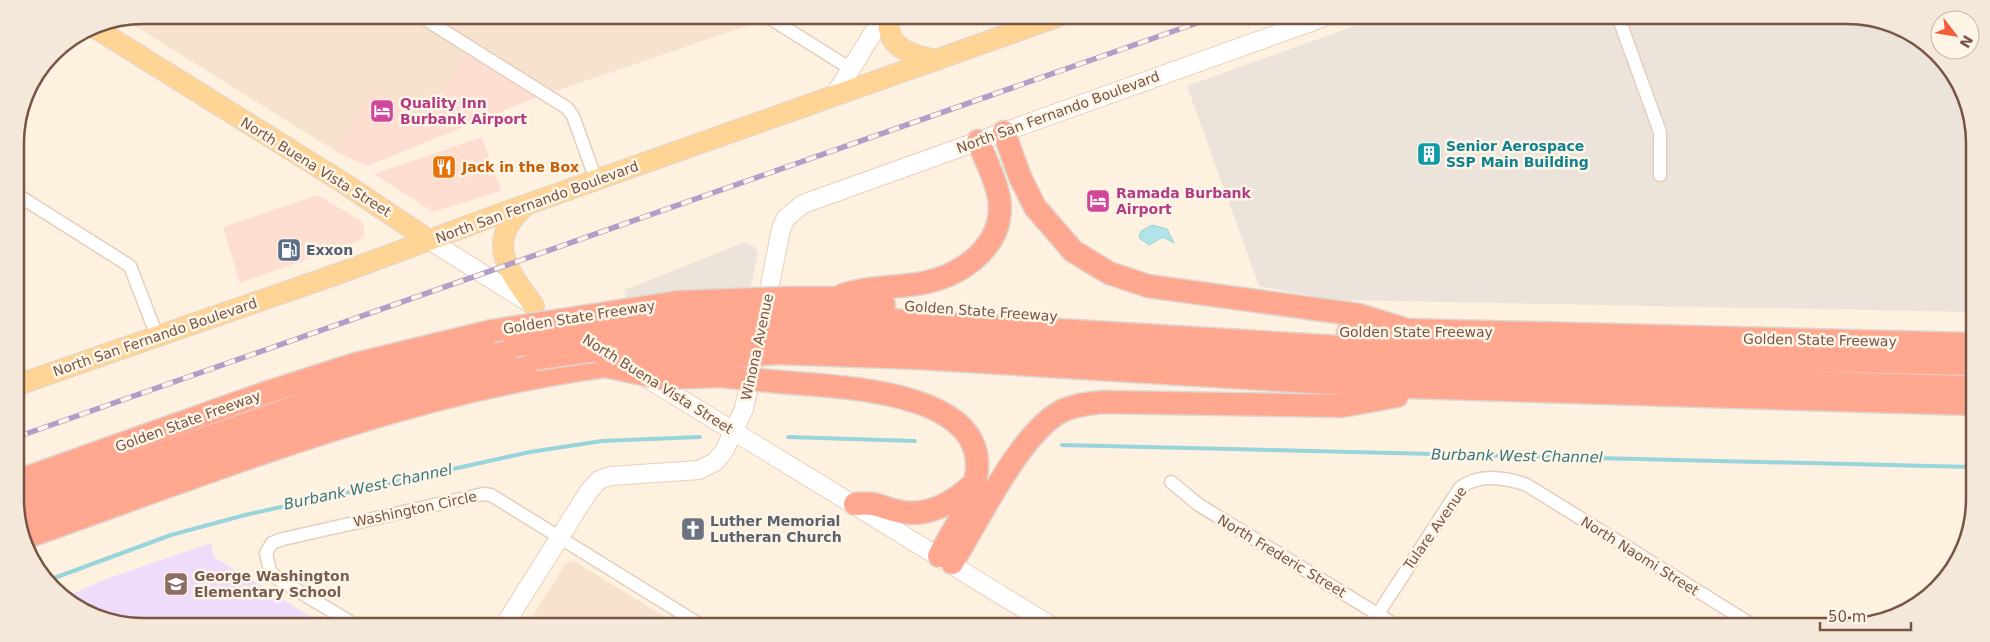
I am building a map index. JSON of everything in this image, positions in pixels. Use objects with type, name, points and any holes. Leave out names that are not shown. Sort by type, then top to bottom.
[{"type":"highway","points":[[1004,132],[1020,177],[1036,207],[1073,251],[1108,273],[1148,286],[1359,315],[1409,330]]},
{"type":"highway","points":[[835,298],[855,291],[922,283],[954,273],[974,260],[991,241],[999,220],[999,199],[978,141]]},
{"type":"highway","name":"Golden State Freeway","points":[[29,536],[338,428],[441,398],[557,373],[681,358],[782,326],[835,298],[860,303],[1375,335],[1409,330],[1966,344]]},
{"type":"highway","name":"Golden State Freeway","points":[[24,479],[265,393],[347,367],[492,331],[678,302],[918,358],[1377,386],[1966,404]]},
{"type":"highway","points":[[24,501],[356,386],[474,353],[560,337],[670,323],[731,318],[782,326],[1050,350],[1518,373],[1966,387]]},
{"type":"highway","points":[[26,519],[397,390],[535,359],[613,347],[857,318],[1424,352],[1966,364]]},
{"type":"highway","points":[[606,366],[662,378],[718,376],[852,388],[891,396],[942,412],[958,422],[968,433],[977,458],[974,484],[946,560]]},
{"type":"highway","points":[[946,560],[1029,438],[1046,421],[1062,410],[1082,404],[1101,402],[1342,406],[1440,388]]},
{"type":"highway","points":[[855,504],[872,502],[894,510],[917,513],[938,509],[955,501],[974,484]]},
{"type":"main road","points":[[834,96],[879,24]]},
{"type":"main road","points":[[888,24],[888,30],[896,45],[914,56],[937,60]]},
{"type":"main road","name":"North San Fernando Boulevard","points":[[24,383],[1037,24]]},
{"type":"main road","name":"North San Fernando Boulevard","points":[[795,208],[1305,24]]},
{"type":"main road","name":"North Buena Vista Street","points":[[101,32],[342,182],[429,240],[534,306],[1039,618]]},
{"type":"main road","points":[[527,204],[508,224],[502,248],[508,270],[534,306]]},
{"type":"main road","name":"Winona Avenue","points":[[509,618],[589,491],[599,480],[611,476],[699,470],[715,462],[722,455],[746,403],[781,229],[786,218],[795,208]]},
{"type":"street","points":[[433,24],[567,108],[573,116],[596,180]]},
{"type":"street","points":[[779,24],[851,69]]},
{"type":"street","points":[[1621,24],[1660,132],[1660,175]]},
{"type":"street","points":[[24,199],[130,266],[158,336]]},
{"type":"street","name":"Tulare Avenue","points":[[1375,618],[1460,488],[1469,480],[1480,478],[1512,480],[1527,485]]},
{"type":"street","name":"North Frederic Street","points":[[1171,482],[1199,505],[1384,618]]},
{"type":"street","name":"North Naomi Street","points":[[1527,485],[1741,618]]},
{"type":"street","name":"Washington Circle","points":[[344,618],[278,579],[270,571],[266,553],[272,544],[283,539],[483,494],[492,496],[689,618]]},
{"type":"shaded area","points":[[753,24],[538,97],[466,55],[423,122],[374,91],[337,152],[133,25]]},
{"type":"shaded area","points":[[1360,24],[1863,25],[1886,30],[1900,36],[1926,53],[1930,60],[1937,64],[1954,90],[1964,119],[1966,135],[1966,312],[1335,300],[1259,286],[1187,86]]},
{"type":"shaded area","points":[[466,54],[538,97],[367,166],[337,152],[374,91],[424,122]]},
{"type":"shaded area","points":[[482,137],[501,191],[433,212],[374,174]]},
{"type":"shaded area","points":[[318,195],[361,221],[364,226],[364,236],[359,241],[240,283],[223,227]]},
{"type":"shaded area","points":[[745,242],[754,246],[758,253],[735,359],[630,330],[625,290]]},
{"type":"shaded area","name":"George Washington Elementary School","points":[[211,543],[214,557],[313,618],[127,617],[97,609],[71,594],[109,578]]},
{"type":"shaded area","points":[[574,560],[666,618],[532,618],[565,564]]},
{"type":"water","points":[[1152,225],[1167,229],[1174,243],[1163,237],[1149,245],[1139,238],[1141,231]]},
{"type":"waterway","name":"Burbank West Channel","points":[[54,578],[171,535],[245,515],[530,452],[602,441],[700,437]]},
{"type":"waterway","name":"Burbank West Channel","points":[[788,437],[915,441]]},
{"type":"waterway","name":"Burbank West Channel","points":[[1062,445],[1966,467]]},
{"type":"railway","points":[[24,435],[1194,24]]},
{"type":"place","name":"Quality Inn Burbank Airport","points":[[382,111]]},
{"type":"place","name":"Senior Aerospace SSP Main Building","points":[[1429,154]]},
{"type":"place","name":"Jack in the Box","points":[[444,167]]},
{"type":"place","name":"Ramada Burbank Airport","points":[[1098,201]]},
{"type":"place","name":"Exxon","points":[[289,250]]},
{"type":"place","name":"Luther Memorial Lutheran Church","points":[[693,529]]},
{"type":"place","name":"George Washington Elementary School","points":[[176,584]]}]
